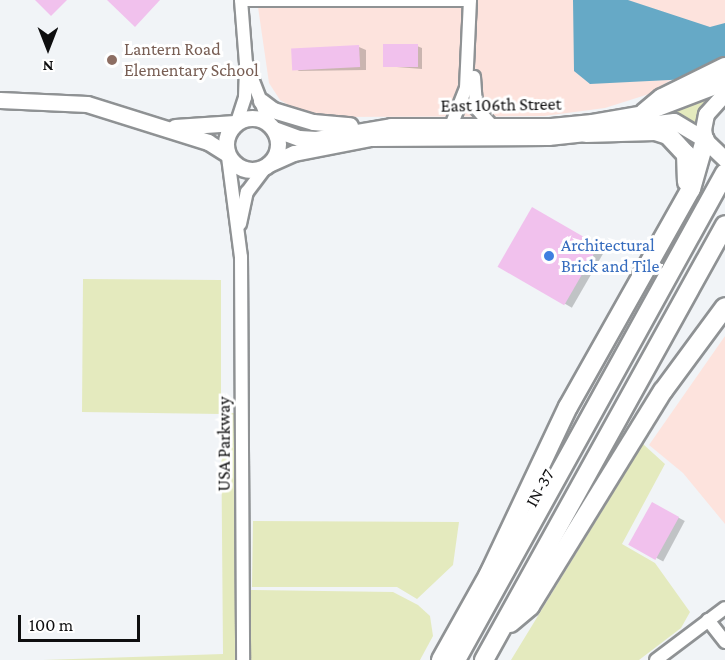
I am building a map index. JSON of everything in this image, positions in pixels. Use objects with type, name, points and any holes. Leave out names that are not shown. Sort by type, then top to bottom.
[{"type":"highway","points":[[644,113],[662,98],[725,67]]},
{"type":"highway","points":[[586,133],[662,133],[677,142],[686,154],[686,186],[650,260]]},
{"type":"highway","points":[[488,576],[568,407],[713,148]]},
{"type":"highway","points":[[456,660],[589,425],[643,318],[725,173]]},
{"type":"highway","points":[[484,660],[725,225]]},
{"type":"highway","points":[[501,630],[530,606],[663,391],[725,307]]},
{"type":"highway","name":"IN-37","points":[[441,660],[617,347],[643,318]]},
{"type":"main road","name":"East 106th Street","points":[[272,127],[299,138],[316,139],[391,126],[551,126],[644,113],[725,82]]},
{"type":"main road","points":[[713,148],[706,114],[725,93]]},
{"type":"main road","points":[[0,100],[75,102],[160,128],[208,142],[246,170],[268,164],[278,147],[272,127],[254,118],[236,123],[160,128]]},
{"type":"main road","points":[[261,101],[273,110],[324,124],[377,122],[391,126]]},
{"type":"main road","name":"East 106th Street","points":[[268,164],[294,153],[381,137],[548,137],[669,120],[685,125],[713,148]]},
{"type":"main road","points":[[228,155],[226,135],[236,123]]},
{"type":"street","points":[[236,123],[245,97],[246,63],[241,0],[470,0],[466,88],[451,126]]},
{"type":"street","points":[[469,52],[476,108],[492,126]]},
{"type":"street","points":[[246,63],[272,127]]},
{"type":"street","name":"USA Parkway","points":[[228,155],[239,228],[243,660]]},
{"type":"street","name":"USA Parkway","points":[[239,228],[247,192],[268,164]]},
{"type":"street","points":[[656,660],[725,608]]},
{"type":"street","points":[[708,620],[725,642]]},
{"type":"shaded area","points":[[257,0],[725,0],[725,40],[718,49],[649,94],[605,108],[544,116],[331,117],[299,111],[280,100],[269,83]]},
{"type":"shaded area","points":[[725,336],[725,524],[683,473],[649,445]]},
{"type":"green space","points":[[715,93],[701,107],[696,125],[681,116],[660,114]]},
{"type":"green space","points":[[83,279],[221,280],[221,413],[236,413],[237,660],[43,660],[223,654],[221,414],[82,412]]},
{"type":"green space","points":[[643,444],[665,464],[622,544],[655,563],[690,612],[681,628],[639,660],[511,660]]},
{"type":"green space","points":[[253,521],[459,522],[453,565],[417,599],[397,587],[252,587]]},
{"type":"green space","points":[[249,590],[393,592],[418,605],[430,616],[433,636],[420,660],[249,660]]},
{"type":"water","points":[[573,0],[628,0],[710,27],[725,23],[725,57],[689,79],[590,84],[574,71]]},
{"type":"building","points":[[35,0],[67,0],[51,16]]},
{"type":"building","points":[[107,0],[160,0],[135,27]]},
{"type":"building","points":[[383,44],[418,44],[418,67],[383,67]]},
{"type":"building","points":[[359,45],[360,67],[292,71],[291,49]]},
{"type":"building","name":"Architectural Brick and Tile","points":[[532,207],[599,246],[564,305],[498,267]]},
{"type":"building","points":[[652,502],[679,517],[655,560],[628,545]]},
{"type":"place","name":"Lantern Road Elementary School","points":[[112,60]]},
{"type":"place","name":"Architectural Brick and Tile","points":[[549,256]]}]
